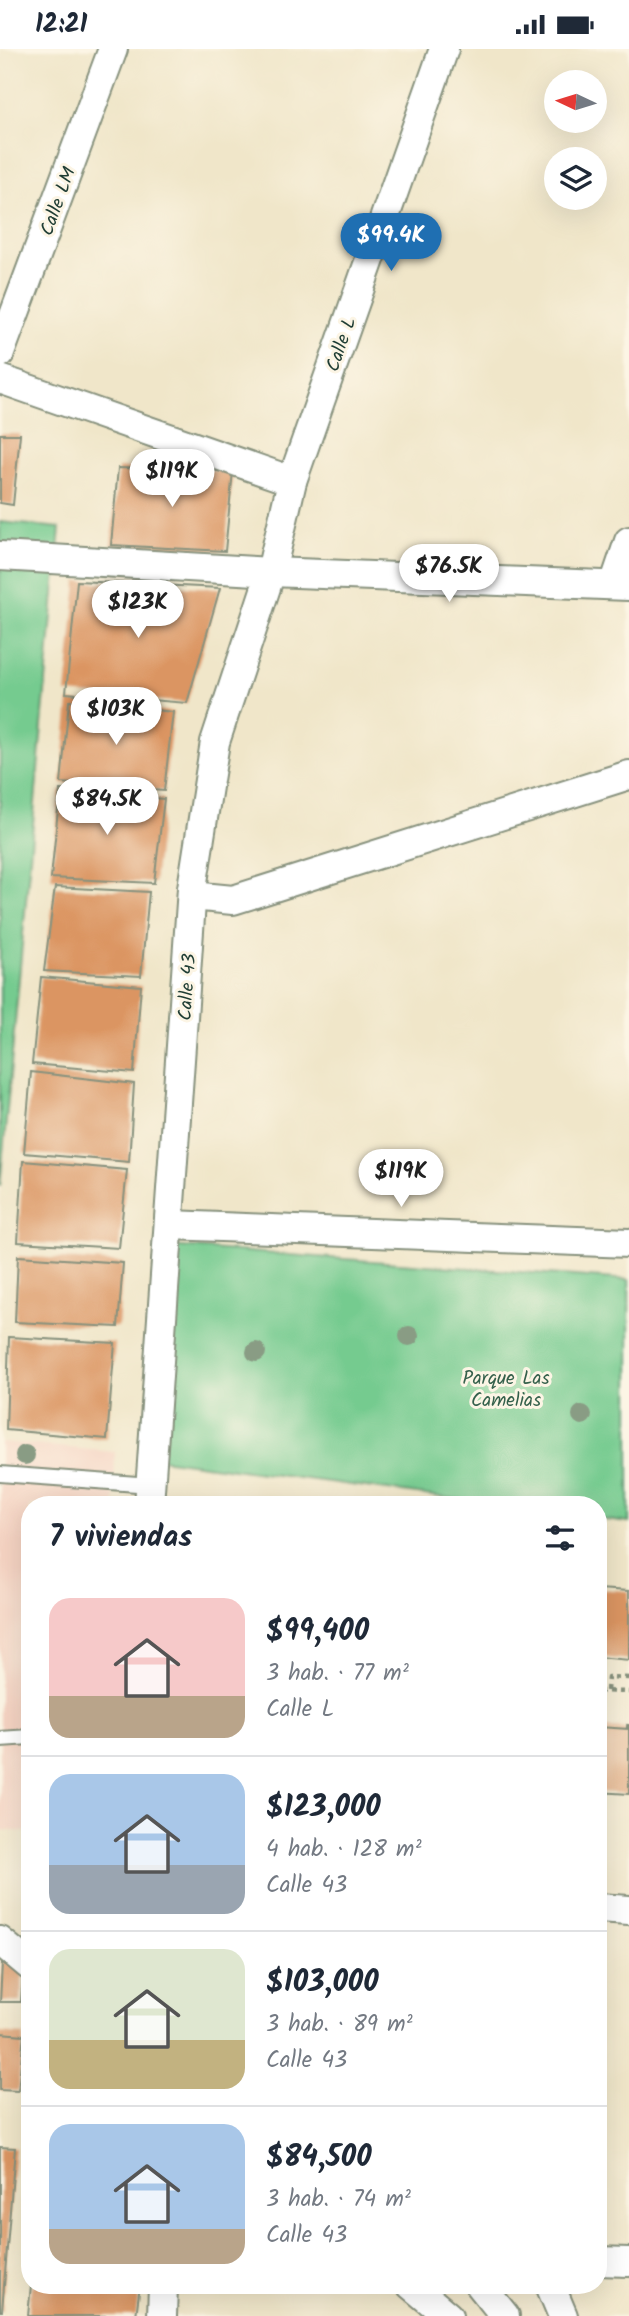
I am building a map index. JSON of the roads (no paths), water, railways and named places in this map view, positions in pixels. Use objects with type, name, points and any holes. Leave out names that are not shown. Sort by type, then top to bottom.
[{"type":"street","name":"Calle LM","points":[[0,353],[113,49]]},
{"type":"street","name":"Calle L","points":[[292,481],[444,49]]},
{"type":"street","points":[[0,379],[292,481]]},
{"type":"street","name":"Calle 43","points":[[150,1495],[192,896],[215,742],[271,572],[292,481]]},
{"type":"street","points":[[0,556],[271,572],[621,585],[629,541]]},
{"type":"street","points":[[192,896],[233,900],[629,775]]},
{"type":"street","points":[[171,1225],[629,1243]]},
{"type":"street","points":[[607,1909],[629,1910]]},
{"type":"street","points":[[0,1941],[21,1958]]},
{"type":"street","points":[[607,2261],[629,2262]]},
{"type":"street","points":[[162,2316],[163,2294]]},
{"type":"street","points":[[422,2294],[448,2316]]},
{"type":"street","points":[[487,2294],[505,2316]]},
{"type":"street","points":[[503,2294],[519,2316]]},
{"type":"street","points":[[554,2294],[563,2316]]},
{"type":"lane","points":[[0,1474],[150,1495]]},
{"type":"lane","points":[[0,1739],[21,1738]]},
{"type":"park label","name":"Parque Las Camelias","points":[[506,1388]]}]
